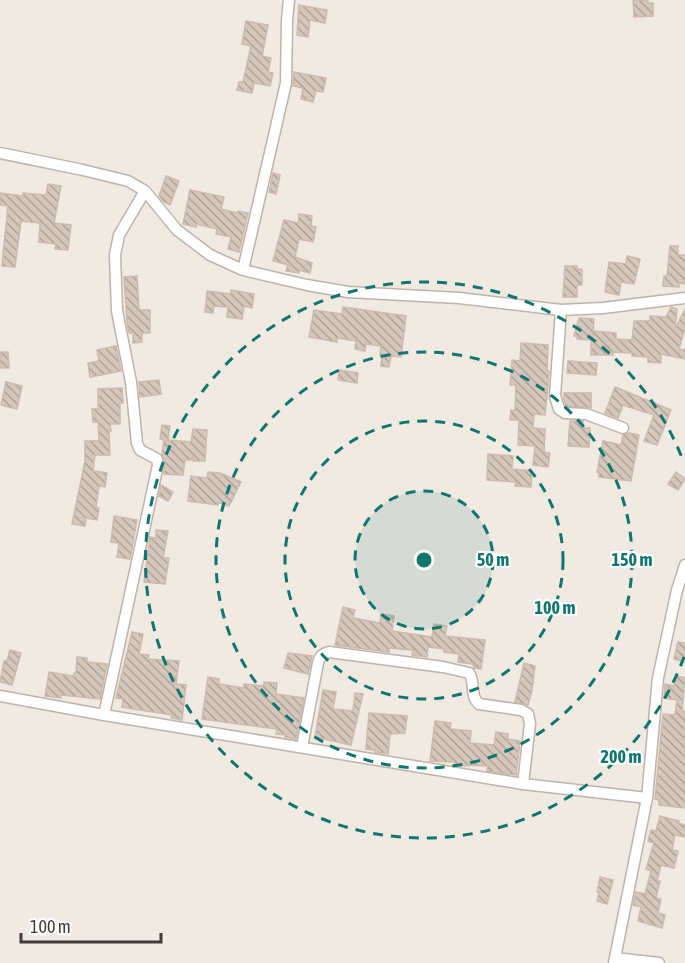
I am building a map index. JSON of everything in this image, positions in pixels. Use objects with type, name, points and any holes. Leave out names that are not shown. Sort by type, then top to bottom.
[{"type":"street","points":[[243,270],[286,83],[289,0]]},
{"type":"street","points":[[0,153],[128,182],[145,191],[177,230],[210,255],[243,270],[326,289],[459,298],[561,310],[603,308],[685,298]]},
{"type":"street","points":[[104,715],[158,465],[157,459],[140,450],[137,443],[131,382],[116,299],[117,242],[145,191]]},
{"type":"street","points":[[561,310],[555,396],[559,409],[565,413],[586,414],[623,428]]},
{"type":"street","points":[[659,963],[615,960],[647,798],[658,678],[677,590],[685,565]]},
{"type":"street","points":[[302,747],[318,663],[324,653],[442,667],[469,674],[473,680],[473,697],[479,704],[520,710],[528,714],[530,724],[523,784]]},
{"type":"street","points":[[0,696],[523,784],[647,798]]},
{"type":"building","points":[[633,0],[648,0],[648,3],[653,3],[653,16],[634,17]]},
{"type":"building","points":[[299,5],[327,10],[325,23],[310,20],[308,37],[297,35]]},
{"type":"building","points":[[246,21],[268,25],[262,56],[271,58],[268,72],[273,73],[270,86],[254,83],[252,93],[237,90],[239,82],[243,82],[251,46],[242,44]]},
{"type":"building","points":[[294,72],[326,78],[323,92],[316,91],[313,102],[301,99],[303,88],[293,86]]},
{"type":"building","points":[[273,173],[280,175],[276,194],[269,192]]},
{"type":"building","points":[[166,176],[179,181],[170,205],[159,196]]},
{"type":"building","points":[[48,184],[61,186],[54,223],[71,225],[68,250],[55,249],[56,244],[39,242],[40,223],[21,221],[15,267],[2,266],[8,206],[0,205],[0,193],[23,196],[23,193],[46,195]]},
{"type":"building","points":[[190,190],[224,197],[221,209],[248,213],[239,252],[228,249],[231,237],[216,234],[217,229],[196,224],[196,227],[183,224]]},
{"type":"building","points":[[299,214],[312,216],[311,226],[316,227],[313,242],[299,239],[295,257],[312,263],[310,273],[299,270],[299,273],[286,271],[288,265],[273,261],[284,220],[298,223]]},
{"type":"building","points":[[670,246],[678,246],[678,255],[685,255],[685,284],[679,283],[679,287],[663,286],[664,276],[667,276]]},
{"type":"building","points":[[627,256],[640,259],[634,284],[621,282],[619,295],[605,292],[609,262],[626,264]]},
{"type":"building","points":[[565,266],[577,266],[577,269],[582,269],[582,285],[577,285],[577,297],[563,297]]},
{"type":"building","points":[[137,276],[139,310],[150,310],[150,333],[142,333],[142,342],[133,343],[133,333],[129,333],[127,322],[124,277]]},
{"type":"building","points":[[231,290],[254,294],[252,308],[244,306],[242,319],[227,317],[228,307],[214,306],[213,313],[205,312],[207,291],[231,294]]},
{"type":"building","points":[[343,307],[406,316],[401,357],[391,356],[389,367],[381,366],[381,346],[366,344],[365,351],[355,349],[356,341],[337,338],[337,342],[309,337],[314,310],[342,314]]},
{"type":"building","points":[[671,307],[677,309],[675,329],[685,309],[685,328],[679,349],[685,350],[685,359],[661,354],[661,363],[648,362],[648,357],[632,356],[632,353],[613,352],[613,355],[591,355],[591,340],[577,339],[577,336],[574,336],[579,318],[594,319],[593,331],[616,333],[616,339],[632,340],[634,321],[650,321],[650,316],[666,317]]},
{"type":"building","points":[[521,343],[548,345],[547,371],[549,371],[545,415],[534,414],[533,428],[545,429],[544,452],[550,453],[548,467],[533,465],[535,446],[518,445],[519,420],[510,420],[511,410],[515,411],[516,385],[510,385],[512,360],[520,361]]},
{"type":"building","points":[[116,346],[121,371],[90,377],[88,363],[99,361],[97,350]]},
{"type":"building","points":[[0,352],[8,352],[9,368],[0,368]]},
{"type":"building","points":[[568,361],[597,363],[596,375],[567,373]]},
{"type":"building","points":[[339,370],[358,373],[357,383],[338,380]]},
{"type":"building","points":[[159,380],[161,394],[140,397],[139,382]]},
{"type":"building","points":[[6,382],[22,386],[17,409],[1,405]]},
{"type":"building","points":[[615,387],[671,410],[657,445],[644,441],[654,415],[623,405],[618,418],[605,413]]},
{"type":"building","points":[[122,388],[123,403],[120,403],[120,424],[110,424],[110,455],[95,455],[93,471],[107,473],[105,487],[99,486],[97,520],[86,518],[85,526],[72,524],[85,461],[85,441],[99,441],[98,422],[93,422],[92,409],[98,409],[98,389]]},
{"type":"building","points":[[564,393],[591,393],[591,408],[567,406]]},
{"type":"building","points":[[570,421],[583,421],[583,428],[590,428],[589,447],[568,446]]},
{"type":"building","points":[[162,425],[170,426],[168,440],[191,442],[193,429],[207,430],[205,461],[193,461],[193,456],[191,460],[185,460],[183,475],[164,474],[165,464],[162,454],[165,440],[160,439]]},
{"type":"building","points":[[629,433],[639,435],[631,481],[599,477],[597,472],[603,441],[621,445],[623,435]]},
{"type":"building","points":[[488,454],[513,456],[512,469],[532,471],[531,487],[515,486],[516,482],[487,480]]},
{"type":"building","points":[[208,472],[220,473],[241,482],[229,506],[218,502],[218,505],[188,501],[191,476],[207,478]]},
{"type":"building","points":[[676,472],[685,479],[678,490],[668,484]]},
{"type":"building","points":[[161,485],[173,492],[168,501],[159,496]]},
{"type":"building","points":[[114,516],[137,520],[130,559],[117,557],[119,543],[111,542]]},
{"type":"building","points":[[156,530],[168,531],[163,558],[169,558],[165,584],[144,582],[150,537],[156,538]]},
{"type":"building","points":[[343,607],[355,610],[353,618],[380,623],[381,614],[394,616],[392,631],[432,637],[434,624],[447,626],[445,636],[485,640],[481,669],[474,668],[473,664],[458,662],[459,654],[444,652],[444,649],[428,647],[427,657],[412,655],[413,650],[389,648],[389,652],[335,645]]},
{"type":"building","points":[[132,632],[143,634],[139,654],[149,655],[148,659],[179,661],[176,684],[186,685],[182,720],[171,718],[172,715],[122,707],[123,699],[116,698]]},
{"type":"building","points":[[678,642],[685,643],[685,662],[674,659]]},
{"type":"building","points":[[10,650],[21,653],[12,685],[0,682],[4,661],[7,661]]},
{"type":"building","points":[[288,653],[312,656],[308,674],[284,668]]},
{"type":"building","points":[[77,657],[87,658],[87,662],[107,664],[100,699],[61,695],[61,698],[45,696],[49,672],[73,676],[76,673]]},
{"type":"building","points":[[524,663],[535,666],[528,705],[515,702]]},
{"type":"building","points":[[676,676],[685,678],[682,711],[685,711],[685,808],[659,805],[659,800],[655,799],[663,714],[675,715],[677,700],[664,698],[665,684],[674,686]]},
{"type":"building","points":[[208,677],[219,679],[219,684],[244,688],[244,684],[264,686],[264,682],[277,683],[276,694],[304,698],[296,739],[276,734],[277,729],[202,719]]},
{"type":"building","points":[[323,690],[336,692],[333,709],[353,711],[355,693],[363,694],[351,745],[315,737]]},
{"type":"building","points":[[369,713],[407,716],[405,733],[390,734],[388,754],[366,749]]},
{"type":"building","points":[[435,721],[451,723],[450,729],[471,731],[470,743],[494,745],[496,732],[508,734],[508,739],[520,741],[516,775],[487,771],[488,766],[455,765],[455,762],[430,761]]},
{"type":"building","points":[[660,816],[685,825],[685,837],[675,835],[672,850],[678,851],[674,868],[661,865],[657,881],[660,881],[656,898],[661,899],[658,913],[665,915],[662,928],[638,921],[641,907],[633,905],[636,892],[645,894],[651,871],[646,869],[654,843],[648,841],[651,830],[656,831]]},
{"type":"building","points":[[600,877],[613,880],[607,904],[597,901]]}]
